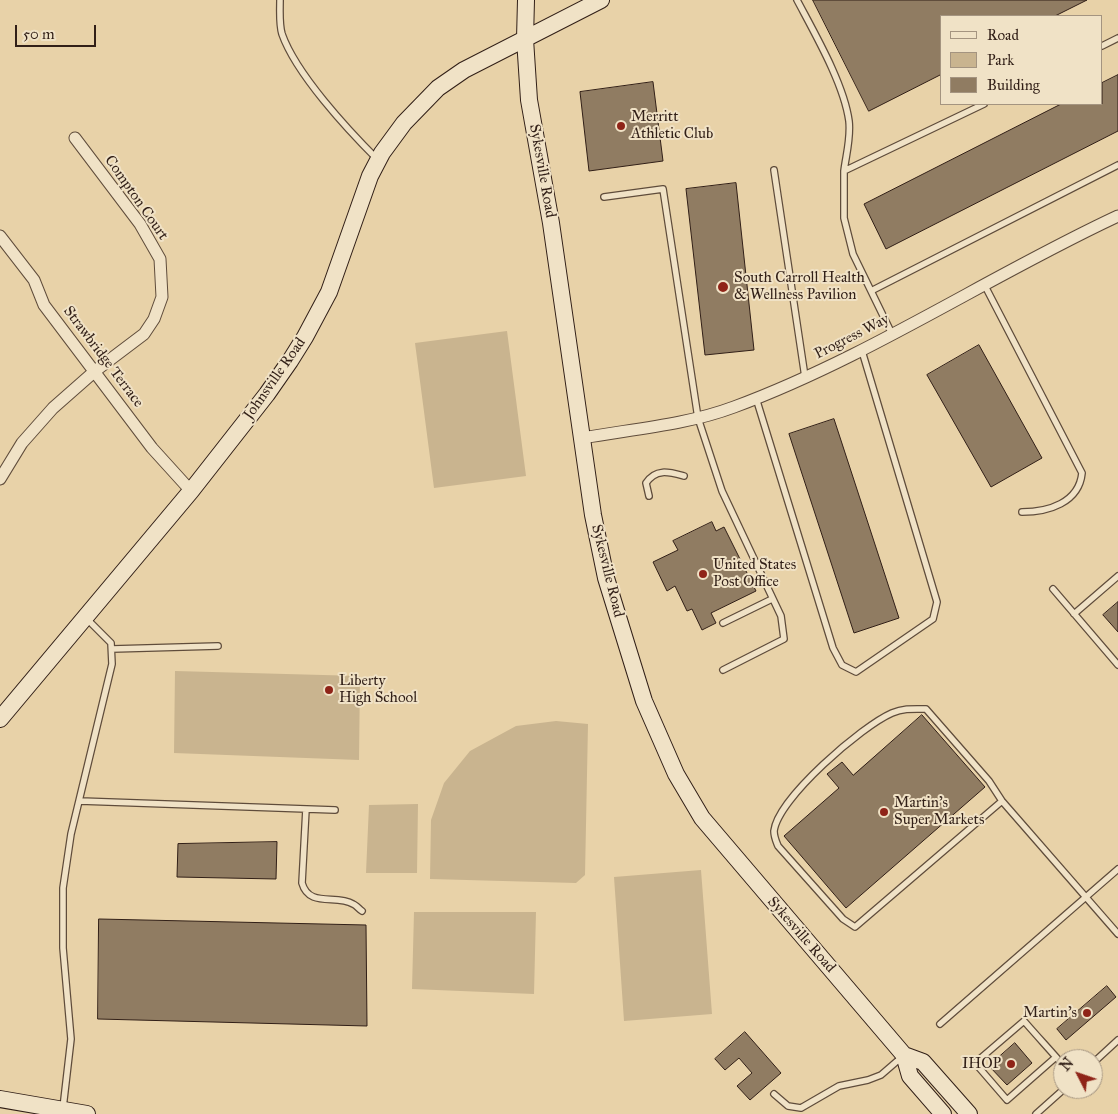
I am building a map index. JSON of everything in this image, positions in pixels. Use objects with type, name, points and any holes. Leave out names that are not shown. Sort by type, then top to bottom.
[{"type":"main road","name":"Sykesville Road","points":[[526,0],[525,39],[529,100],[551,223],[593,515],[606,578],[644,701],[676,774],[702,818],[729,852],[904,1054],[910,1076],[943,1114]]},
{"type":"main road","name":"Johnsville Road","points":[[0,719],[191,491],[267,394],[305,337],[340,266],[360,202],[378,160],[404,123],[438,88],[464,70],[601,0]]},
{"type":"main road","name":"Sykesville Road","points":[[904,1054],[923,1062],[969,1114]]},
{"type":"main road","points":[[0,1098],[87,1114]]},
{"type":"street","name":"Compton Court","points":[[0,478],[22,443],[46,415],[95,371],[144,334],[154,319],[162,297],[160,259],[140,224],[75,138]]},
{"type":"street","name":"Progress Way","points":[[582,438],[698,418],[756,398],[862,351],[984,284],[1118,216]]},
{"type":"street","name":"Strawbridge Terrace","points":[[1,240],[34,280],[44,305],[152,448],[191,491]]},
{"type":"lane","points":[[280,0],[282,33],[290,50],[327,104],[378,160]]},
{"type":"lane","points":[[797,0],[840,89],[847,112],[849,146],[844,171],[844,218],[853,254],[892,334]]},
{"type":"lane","points":[[1103,46],[1118,38]]},
{"type":"lane","points":[[844,171],[982,105]]},
{"type":"lane","points":[[871,292],[1118,165]]},
{"type":"lane","points":[[774,170],[805,377]]},
{"type":"lane","points":[[604,197],[664,189],[698,418],[722,491],[781,616],[784,639],[723,670]]},
{"type":"lane","points":[[984,284],[1082,473],[1078,487],[1054,508],[1038,512],[1022,512]]},
{"type":"lane","points":[[756,398],[833,648],[842,665],[856,672],[933,619],[937,602],[862,351]]},
{"type":"lane","points":[[649,496],[646,483],[655,474],[666,472],[684,476]]},
{"type":"lane","points":[[1074,614],[1118,576]]},
{"type":"lane","points":[[1053,589],[1118,664]]},
{"type":"lane","points":[[723,623],[772,599]]},
{"type":"lane","points":[[63,1111],[71,1039],[63,948],[63,888],[71,834],[112,664],[112,648],[105,636],[85,618]]},
{"type":"lane","points":[[112,648],[218,646]]},
{"type":"lane","points":[[1002,801],[855,927],[843,919],[778,846],[775,839],[774,830],[779,818],[810,778],[869,726],[893,713],[906,709],[926,709],[989,781],[1002,801],[1118,934]]},
{"type":"lane","points":[[80,800],[335,810]]},
{"type":"lane","points":[[306,809],[302,883],[304,889],[308,895],[320,899],[353,903],[362,911]]},
{"type":"lane","points":[[940,1024],[1118,869]]},
{"type":"lane","points":[[1024,1021],[1056,1058],[1007,1100],[974,1063],[1024,1021]]},
{"type":"lane","points":[[1103,1054],[1118,1040]]},
{"type":"lane","points":[[774,1094],[788,1106],[801,1108],[839,1086],[868,1080],[881,1075],[904,1054]]},
{"type":"lane","points":[[1036,1114],[1053,1099]]},
{"type":"green space","points":[[507,331],[526,476],[434,488],[415,343]]},
{"type":"green space","points":[[175,671],[360,676],[359,760],[174,753]]},
{"type":"green space","points":[[556,721],[588,724],[585,875],[576,883],[430,879],[431,820],[444,783],[470,751],[516,726]]},
{"type":"green space","points":[[418,804],[417,873],[366,873],[369,805]]},
{"type":"green space","points":[[701,870],[712,1014],[624,1021],[614,877]]},
{"type":"green space","points":[[414,912],[536,912],[534,994],[412,989]]},
{"type":"building","points":[[813,0],[1087,0],[1057,15],[940,15],[940,75],[869,111]]},
{"type":"building","points":[[1118,75],[1118,131],[886,249],[864,204],[1059,105],[1103,105],[1103,82]]},
{"type":"building","name":"Merritt Athletic Club","points":[[653,82],[663,161],[589,171],[580,92]]},
{"type":"building","points":[[736,183],[754,350],[705,355],[686,189]]},
{"type":"building","points":[[979,345],[1042,458],[991,487],[927,375]]},
{"type":"building","points":[[834,419],[899,618],[854,633],[789,434]]},
{"type":"building","name":"United States Post Office","points":[[712,522],[716,531],[724,527],[756,591],[711,613],[716,623],[702,630],[692,609],[687,611],[675,586],[667,591],[653,562],[678,550],[673,541]]},
{"type":"building","points":[[1118,602],[1118,632],[1103,615]]},
{"type":"building","name":"Martin's Super Markets","points":[[922,715],[985,787],[846,908],[784,836],[839,788],[827,774],[842,762],[853,775]]},
{"type":"building","points":[[277,842],[276,879],[177,877],[178,844]]},
{"type":"building","points":[[99,919],[366,925],[367,1026],[98,1019]]},
{"type":"building","name":"Martin's","points":[[1107,986],[1116,997],[1066,1040],[1057,1029]]},
{"type":"building","points":[[745,1032],[781,1073],[750,1100],[737,1086],[752,1073],[739,1058],[725,1070],[715,1059]]},
{"type":"building","name":"IHOP","points":[[1015,1043],[1032,1063],[1007,1085],[989,1066]]},
{"type":"place","name":"Merritt Athletic Club","points":[[621,126]]},
{"type":"place","name":"South Carroll Health & Wellness Pavilion","points":[[723,287]]},
{"type":"place","name":"United States Post Office","points":[[703,574]]},
{"type":"place","name":"Liberty High School","points":[[329,690]]},
{"type":"place","name":"Martin's Super Markets","points":[[884,812]]},
{"type":"place","name":"Martin's","points":[[1087,1013]]},
{"type":"place","name":"IHOP","points":[[1011,1064]]}]
